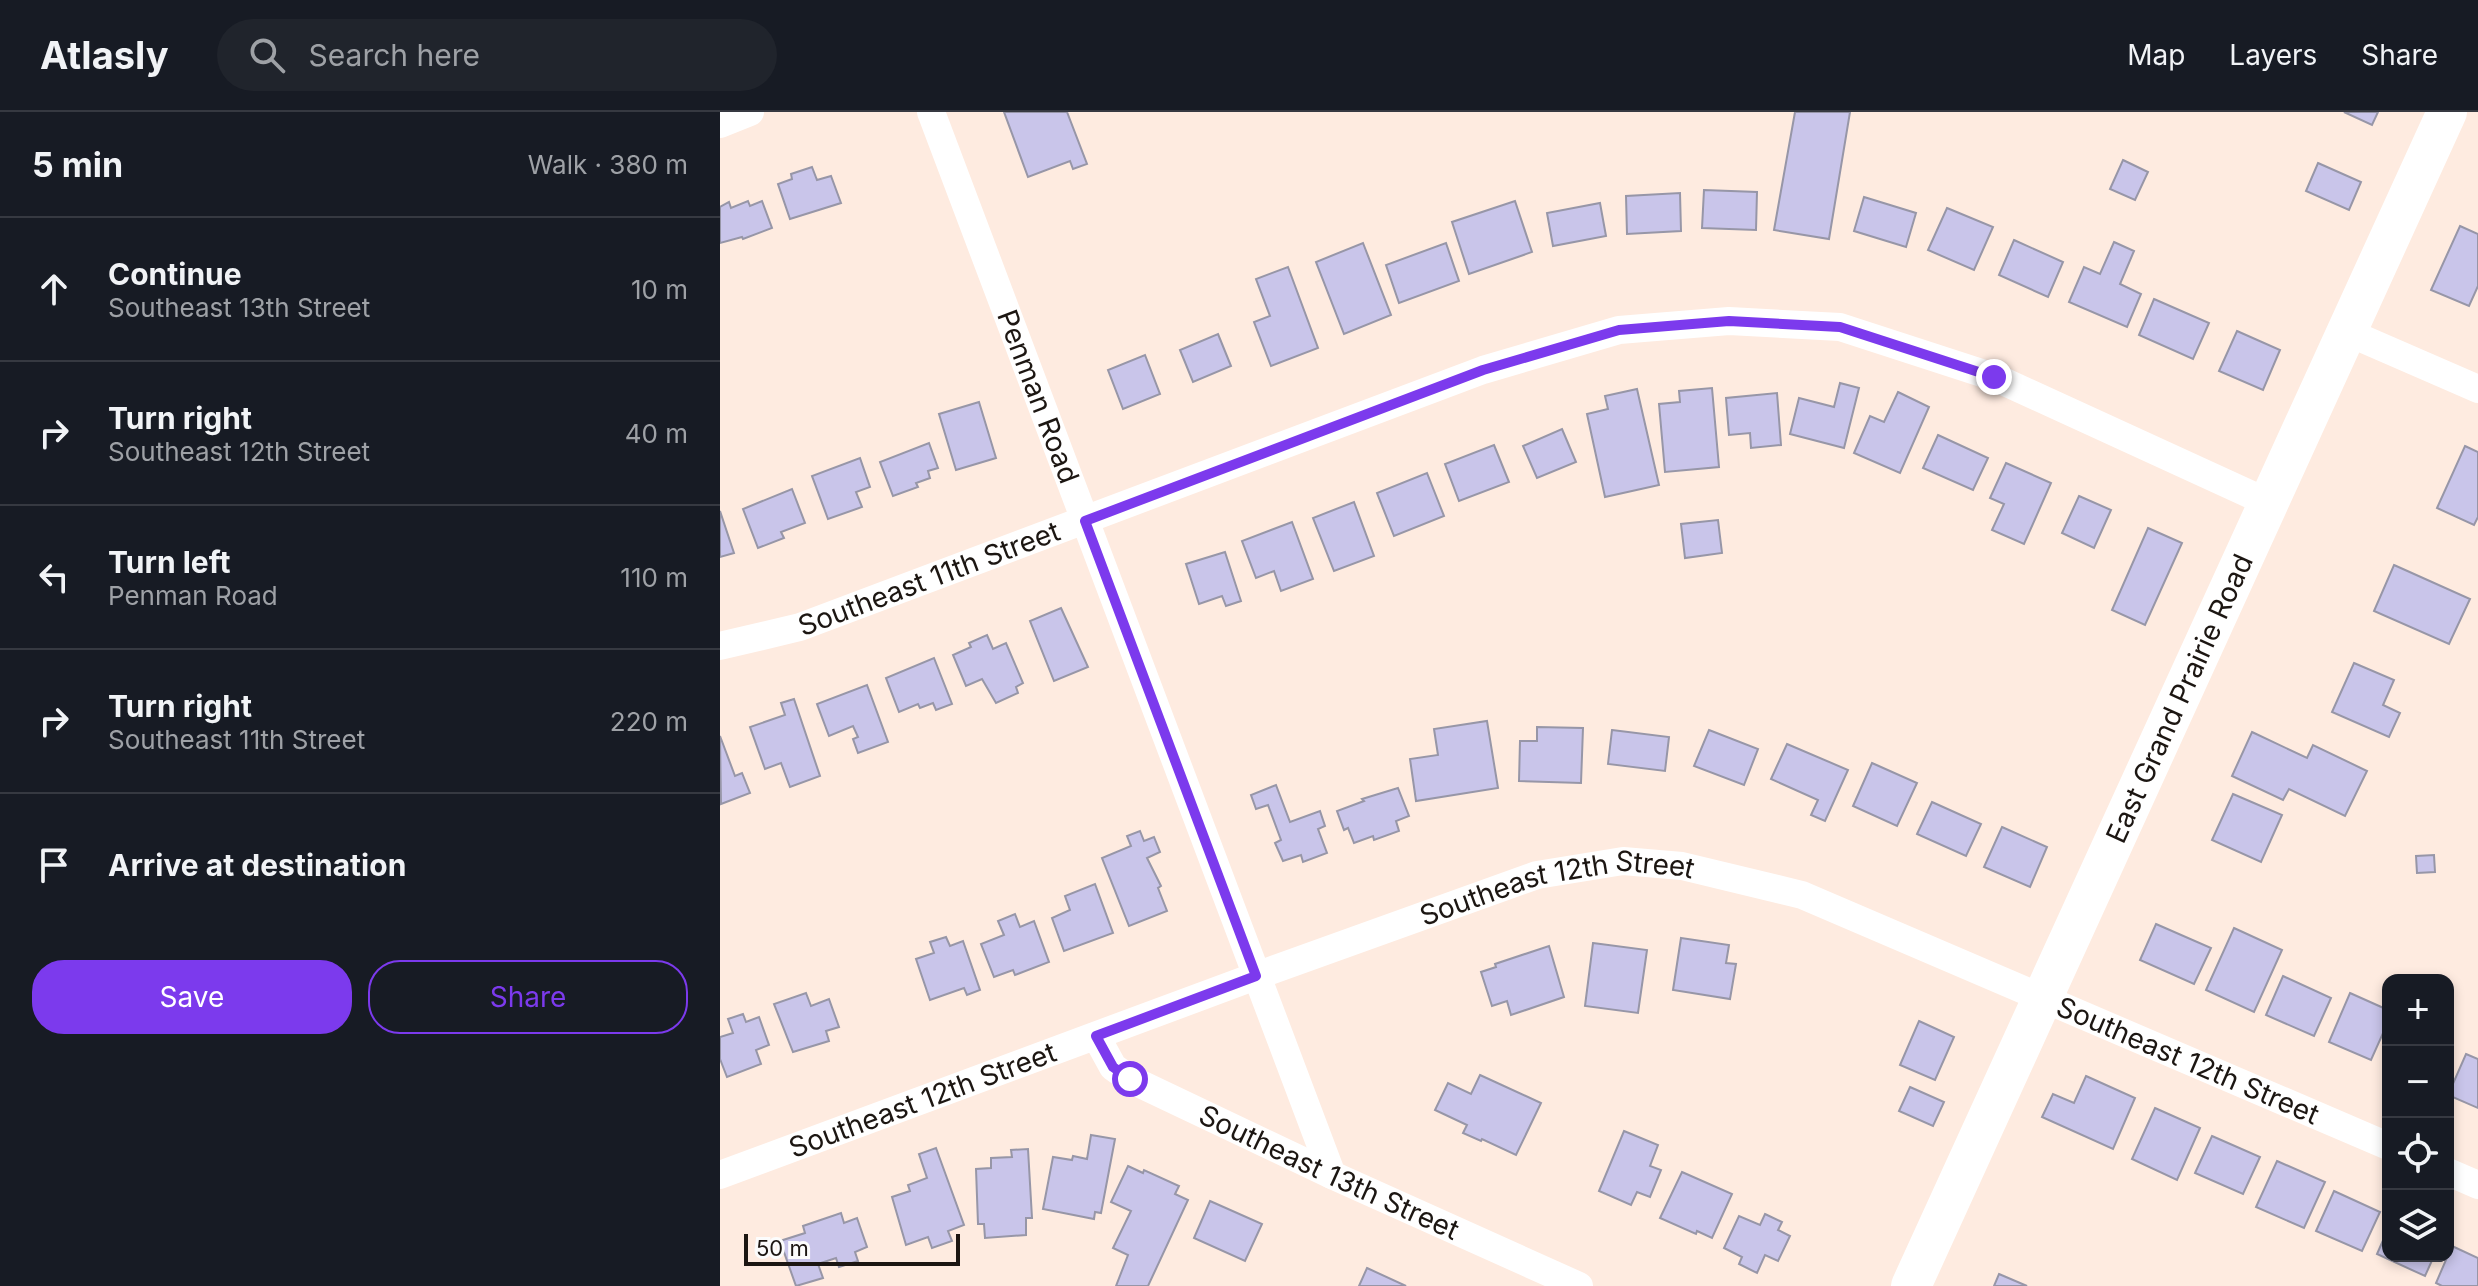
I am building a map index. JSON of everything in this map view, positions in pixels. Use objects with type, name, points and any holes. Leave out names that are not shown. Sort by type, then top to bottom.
[{"type":"street","points":[[720,124],[750,112]]},
{"type":"street","name":"Penman Road","points":[[931,112],[1332,1175]]},
{"type":"street","name":"East Grand Prairie Road","points":[[1911,1286],[2447,112]]},
{"type":"street","name":"Southeast 11th Street","points":[[720,646],[800,627],[1483,370],[1619,330],[1729,321],[1840,327],[1994,377],[2269,503]]},
{"type":"street","points":[[2347,332],[2478,389]]},
{"type":"street","name":"Southeast 12th Street","points":[[720,1175],[1537,875],[1623,861],[1682,866],[1802,895],[2382,1143]]},
{"type":"street","name":"Southeast 13th Street","points":[[1096,1036],[1113,1067],[1130,1079],[1332,1175],[1579,1286]]},
{"type":"street","points":[[2454,1175],[2478,1185]]},
{"type":"building","points":[[1004,112],[1067,112],[1087,164],[1073,169],[1070,161],[1028,177]]},
{"type":"building","points":[[1795,112],[1850,112],[1829,239],[1774,230]]},
{"type":"building","points":[[2344,112],[2378,112],[2372,125]]},
{"type":"building","points":[[2123,160],[2148,172],[2135,200],[2110,189]]},
{"type":"building","points":[[2318,163],[2361,182],[2349,210],[2306,191]]},
{"type":"building","points":[[812,167],[817,180],[831,176],[841,203],[790,219],[778,184],[792,179],[791,174]]},
{"type":"building","points":[[1704,190],[1757,192],[1756,230],[1702,228]]},
{"type":"building","points":[[1680,193],[1681,231],[1627,234],[1626,196]]},
{"type":"building","points":[[1864,197],[1916,213],[1906,247],[1854,231]]},
{"type":"building","points":[[748,201],[750,206],[762,201],[772,228],[743,239],[720,243],[720,207],[729,202],[731,208]]},
{"type":"building","points":[[1515,201],[1532,252],[1469,274],[1452,222]]},
{"type":"building","points":[[1600,203],[1606,236],[1553,246],[1547,213]]},
{"type":"building","points":[[1947,208],[1993,227],[1974,270],[1928,250]]},
{"type":"building","points":[[2460,226],[2478,234],[2478,286],[2469,306],[2431,290]]},
{"type":"building","points":[[2014,240],[2063,262],[2048,297],[1999,275]]},
{"type":"building","points":[[2114,242],[2134,251],[2120,284],[2141,294],[2127,327],[2069,302],[2084,267],[2100,274]]},
{"type":"building","points":[[1363,243],[1391,315],[1344,334],[1316,262]]},
{"type":"building","points":[[1446,243],[1459,281],[1399,303],[1386,265]]},
{"type":"building","points":[[1288,267],[1318,348],[1271,366],[1254,322],[1270,316],[1256,279]]},
{"type":"building","points":[[2154,299],[2209,323],[2193,359],[2139,335]]},
{"type":"building","points":[[2237,331],[2280,350],[2263,390],[2219,371]]},
{"type":"building","points":[[1218,334],[1231,366],[1193,382],[1180,350]]},
{"type":"building","points":[[1145,355],[1160,394],[1123,409],[1108,370]]},
{"type":"building","points":[[1840,383],[1859,388],[1844,448],[1790,434],[1799,398],[1834,407]]},
{"type":"building","points":[[1712,388],[1719,467],[1665,472],[1659,404],[1680,402],[1679,391]]},
{"type":"building","points":[[1637,389],[1659,485],[1605,497],[1587,414],[1608,409],[1605,396]]},
{"type":"building","points":[[1898,392],[1929,407],[1900,473],[1854,453],[1870,416],[1884,422]]},
{"type":"building","points":[[1777,393],[1781,445],[1751,448],[1750,433],[1729,435],[1726,398]]},
{"type":"building","points":[[979,402],[996,458],[956,470],[939,414]]},
{"type":"building","points":[[1562,429],[1576,462],[1537,478],[1523,446]]},
{"type":"building","points":[[1938,435],[1988,458],[1973,490],[1923,468]]},
{"type":"building","points":[[929,443],[938,468],[928,471],[930,478],[916,483],[918,487],[893,496],[880,462]]},
{"type":"building","points":[[1494,445],[1509,482],[1459,501],[1445,464]]},
{"type":"building","points":[[2465,446],[2478,452],[2478,517],[2474,525],[2437,508]]},
{"type":"building","points":[[860,458],[870,487],[856,492],[862,507],[828,519],[812,476]]},
{"type":"building","points":[[2006,463],[2051,483],[2024,544],[1992,530],[2004,504],[1990,498]]},
{"type":"building","points":[[1427,473],[1444,516],[1394,536],[1377,493]]},
{"type":"building","points":[[792,489],[805,523],[781,532],[784,538],[758,548],[743,509]]},
{"type":"building","points":[[2079,496],[2111,510],[2094,548],[2062,533]]},
{"type":"building","points":[[1354,502],[1374,556],[1334,571],[1313,518]]},
{"type":"building","points":[[720,511],[734,553],[720,557]]},
{"type":"building","points":[[1718,520],[1722,553],[1685,558],[1681,524]]},
{"type":"building","points":[[1292,522],[1313,579],[1281,591],[1274,571],[1256,578],[1242,541]]},
{"type":"building","points":[[2148,528],[2182,543],[2145,625],[2112,610]]},
{"type":"building","points":[[1225,552],[1241,601],[1226,606],[1222,596],[1199,604],[1186,564]]},
{"type":"building","points":[[2394,565],[2470,599],[2449,644],[2374,611]]},
{"type":"building","points":[[1061,608],[1088,667],[1054,681],[1030,621]]},
{"type":"building","points":[[987,635],[993,649],[1006,643],[1023,683],[1016,687],[1018,693],[996,703],[982,679],[966,686],[953,655]]},
{"type":"building","points":[[934,658],[952,704],[936,710],[933,703],[920,708],[918,704],[899,712],[886,678]]},
{"type":"building","points":[[2354,663],[2394,680],[2383,705],[2400,713],[2389,737],[2332,712]]},
{"type":"building","points":[[867,685],[888,742],[858,753],[853,739],[858,737],[853,726],[829,736],[817,704]]},
{"type":"building","points":[[794,699],[820,776],[790,787],[781,763],[765,769],[750,727],[785,715],[781,703]]},
{"type":"building","points":[[1487,721],[1498,788],[1416,801],[1410,759],[1438,755],[1434,729]]},
{"type":"building","points":[[1537,727],[1583,728],[1581,783],[1519,781],[1520,741],[1537,741]]},
{"type":"building","points":[[1612,730],[1669,737],[1665,771],[1608,764]]},
{"type":"building","points":[[1709,730],[1758,749],[1744,785],[1694,766]]},
{"type":"building","points":[[2252,732],[2307,758],[2313,745],[2367,771],[2345,816],[2289,789],[2283,800],[2232,776]]},
{"type":"building","points":[[720,736],[735,776],[742,773],[750,793],[721,804]]},
{"type":"building","points":[[1787,744],[1848,770],[1825,821],[1811,815],[1818,800],[1771,779]]},
{"type":"building","points":[[1872,763],[1917,783],[1897,826],[1853,806]]},
{"type":"building","points":[[1276,785],[1290,822],[1320,811],[1325,826],[1318,829],[1327,853],[1303,862],[1301,855],[1283,861],[1275,843],[1281,840],[1268,805],[1256,809],[1251,795]]},
{"type":"building","points":[[1398,788],[1409,816],[1396,821],[1399,831],[1354,843],[1348,828],[1344,830],[1337,811],[1364,801],[1362,799]]},
{"type":"building","points":[[2233,794],[2282,815],[2261,862],[2212,840]]},
{"type":"building","points":[[1932,802],[1981,824],[1966,856],[1917,834]]},
{"type":"building","points":[[2002,827],[2047,847],[2030,887],[1984,867]]},
{"type":"building","points":[[1140,831],[1144,841],[1154,837],[1160,852],[1147,858],[1161,886],[1158,888],[1167,911],[1129,926],[1102,858],[1131,846],[1127,836]]},
{"type":"building","points":[[2434,855],[2435,872],[2417,873],[2416,856]]},
{"type":"building","points":[[1095,884],[1113,933],[1064,951],[1052,918],[1070,910],[1065,896]]},
{"type":"building","points":[[1015,914],[1020,927],[1034,921],[1049,962],[1015,975],[1013,970],[994,977],[981,944],[1004,935],[998,921]]},
{"type":"building","points":[[2156,924],[2211,948],[2194,984],[2140,960]]},
{"type":"building","points":[[2234,928],[2282,950],[2254,1012],[2206,990]]},
{"type":"building","points":[[946,937],[950,946],[963,941],[980,990],[967,995],[964,988],[930,1000],[916,959],[934,953],[930,942]]},
{"type":"building","points":[[1681,938],[1729,945],[1726,963],[1736,964],[1730,999],[1673,990]]},
{"type":"building","points":[[1593,943],[1647,950],[1638,1013],[1585,1006]]},
{"type":"building","points":[[1549,946],[1564,997],[1511,1015],[1507,1001],[1492,1006],[1481,972],[1496,967],[1495,964]]},
{"type":"building","points":[[2283,976],[2331,998],[2314,1036],[2266,1015]]},
{"type":"building","points":[[806,993],[811,1006],[829,999],[839,1027],[826,1031],[829,1041],[793,1052],[774,1004]]},
{"type":"building","points":[[2350,993],[2382,1007],[2382,1035],[2371,1060],[2329,1042]]},
{"type":"building","points":[[743,1014],[746,1022],[759,1017],[769,1045],[756,1050],[761,1064],[727,1077],[720,1059],[720,1037],[733,1033],[728,1019]]},
{"type":"building","points":[[1919,1021],[1954,1037],[1935,1080],[1900,1065]]},
{"type":"building","points":[[2466,1054],[2478,1059],[2478,1108],[2454,1098],[2454,1081]]},
{"type":"building","points":[[1480,1075],[1541,1103],[1516,1155],[1463,1133],[1467,1125],[1435,1110],[1448,1083],[1471,1094]]},
{"type":"building","points":[[2086,1076],[2135,1098],[2113,1149],[2042,1117],[2053,1094],[2074,1103]]},
{"type":"building","points":[[1910,1087],[1944,1102],[1933,1126],[1899,1111]]},
{"type":"building","points":[[2155,1108],[2200,1128],[2177,1180],[2132,1159]]},
{"type":"building","points":[[1624,1131],[1658,1145],[1650,1166],[1661,1170],[1650,1197],[1637,1192],[1631,1205],[1599,1191]]},
{"type":"building","points":[[1091,1135],[1115,1139],[1101,1213],[1095,1212],[1094,1219],[1043,1209],[1053,1157],[1087,1159]]},
{"type":"building","points":[[2212,1136],[2260,1157],[2243,1194],[2195,1173]]},
{"type":"building","points":[[936,1148],[964,1225],[948,1231],[952,1241],[932,1248],[928,1237],[906,1245],[892,1197],[910,1191],[908,1185],[927,1178],[919,1154]]},
{"type":"building","points":[[1028,1149],[1032,1218],[1026,1218],[1026,1235],[985,1238],[984,1224],[978,1224],[976,1169],[991,1168],[991,1158],[1012,1157],[1011,1150]]},
{"type":"building","points":[[2277,1161],[2325,1182],[2304,1228],[2256,1207]]},
{"type":"building","points":[[1128,1166],[1179,1186],[1175,1194],[1188,1200],[1148,1286],[1116,1286],[1128,1255],[1113,1248],[1131,1211],[1111,1202]]},
{"type":"building","points":[[1682,1172],[1732,1194],[1712,1238],[1660,1218]]},
{"type":"building","points":[[2334,1191],[2380,1212],[2362,1251],[2316,1231]]},
{"type":"building","points":[[1210,1201],[1262,1224],[1245,1261],[1194,1238]]},
{"type":"building","points":[[841,1213],[844,1223],[857,1218],[867,1247],[855,1252],[858,1261],[839,1267],[836,1258],[818,1264],[823,1278],[796,1286],[780,1241],[805,1233],[803,1226]]},
{"type":"building","points":[[1765,1214],[1782,1222],[1778,1230],[1790,1236],[1778,1261],[1765,1255],[1757,1273],[1739,1264],[1742,1257],[1724,1248],[1739,1216],[1760,1225]]},
{"type":"building","points":[[2454,1247],[2478,1258],[2478,1286],[2442,1286],[2436,1283],[2445,1262],[2454,1262]]},
{"type":"building","points":[[2394,1262],[2431,1262],[2425,1276]]},
{"type":"building","points":[[1367,1268],[1406,1286],[1359,1286]]},
{"type":"building","points":[[1999,1274],[2027,1286],[1994,1286]]},
{"type":"route","points":[[1130,1079],[1113,1067],[1096,1036],[1256,976],[1085,521],[1483,370],[1619,330],[1729,321],[1840,327],[1994,377]]}]
